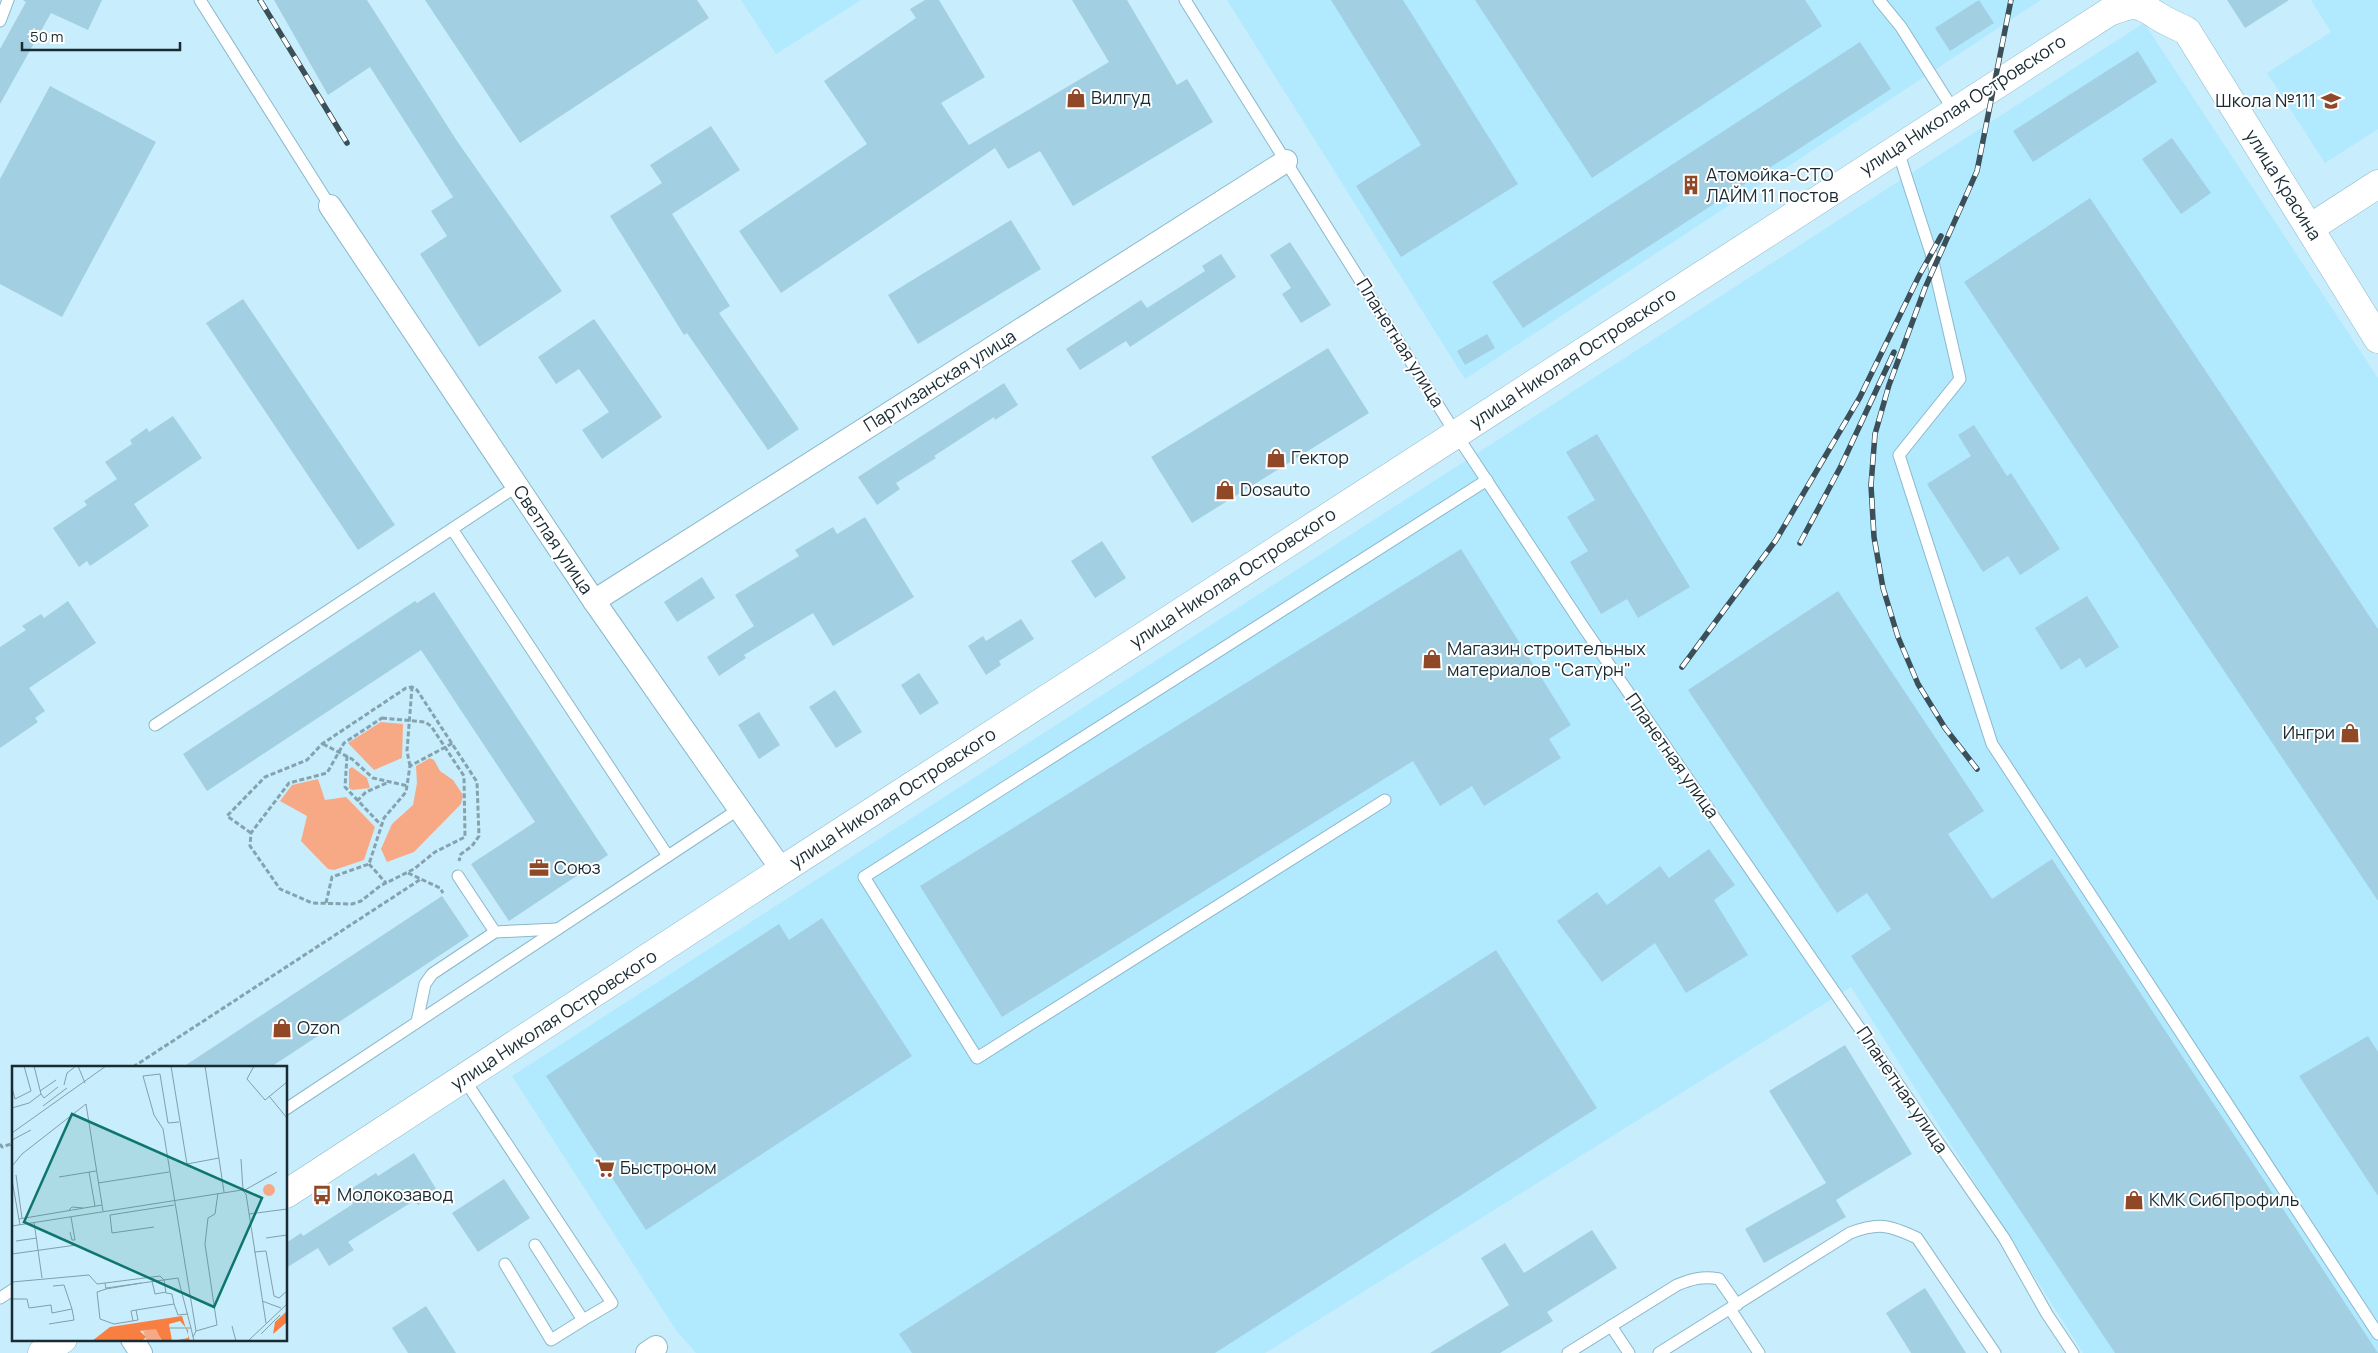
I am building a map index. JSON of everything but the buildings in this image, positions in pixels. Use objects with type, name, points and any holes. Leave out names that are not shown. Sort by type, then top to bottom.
[{"type":"street","name":"улица Николая Островского","points":[[288,1193],[782,870],[2109,12],[2129,4],[2145,2],[2156,15],[2187,31]]},
{"type":"street","name":"улица Красина","points":[[2187,31],[2378,338]]},
{"type":"street","name":"Партизанская улица","points":[[594,601],[1286,161]]},
{"type":"street","points":[[2310,228],[2378,184]]},
{"type":"street","name":"Светлая улица","points":[[330,206],[594,601],[782,870]]},
{"type":"street","points":[[42,1353],[62,1340]]},
{"type":"street","points":[[133,1340],[141,1353]]},
{"type":"lane","points":[[0,21],[8,0]]},
{"type":"lane","points":[[200,0],[330,206]]},
{"type":"lane","name":"Планетная улица","points":[[1185,0],[1456,434],[1584,628],[2004,1238],[2047,1314],[2073,1353]]},
{"type":"lane","points":[[1879,0],[1901,27],[1954,111]]},
{"type":"lane","points":[[1897,148],[1931,253],[1960,378],[1899,455],[1992,744],[2378,1334]]},
{"type":"lane","points":[[1385,800],[977,1058],[864,877],[1487,480]]},
{"type":"lane","points":[[155,725],[517,486]]},
{"type":"lane","points":[[452,529],[668,856]]},
{"type":"lane","points":[[288,1108],[739,809]]},
{"type":"lane","points":[[458,876],[495,932]]},
{"type":"lane","points":[[417,1022],[428,979],[495,932],[559,928]]},
{"type":"lane","points":[[464,1079],[612,1303],[552,1340],[505,1264]]},
{"type":"lane","points":[[1660,1353],[1850,1233],[1871,1225],[1896,1228],[1917,1238],[1994,1353]]},
{"type":"lane","points":[[535,1245],[583,1320]]},
{"type":"lane","points":[[1568,1353],[1677,1285],[1694,1278],[1709,1277],[1719,1279],[1759,1353]]},
{"type":"lane","points":[[0,1298],[12,1290]]},
{"type":"lane","points":[[1611,1326],[1629,1353]]},
{"type":"path","points":[[369,864],[381,825],[387,813],[403,796],[408,786],[410,766],[407,751],[412,687]]},
{"type":"path","points":[[251,833],[227,816],[265,777],[307,760],[322,744],[406,688],[412,687],[417,690],[453,743],[474,776],[478,788],[478,836],[476,842],[459,858],[464,870],[440,888]]},
{"type":"path","points":[[387,718],[410,720],[429,724],[464,776],[465,837],[434,852],[408,873],[386,883],[356,903],[312,903],[287,893],[276,886],[250,846],[251,833],[289,783],[327,773],[344,743],[378,720],[387,718]]},
{"type":"path","points":[[410,766],[453,743]]},
{"type":"path","points":[[322,744],[347,756],[373,778],[408,786]]},
{"type":"path","points":[[347,756],[345,787],[381,825]]},
{"type":"path","points":[[358,801],[366,792],[389,782]]},
{"type":"path","points":[[326,903],[332,877],[369,864]]},
{"type":"path","points":[[369,864],[386,883]]},
{"type":"path","points":[[408,873],[440,888],[443,893]]},
{"type":"path","points":[[135,1066],[421,879]]},
{"type":"path","points":[[0,1144],[2,1147],[12,1144]]},
{"type":"shaded area","points":[[741,0],[861,0],[776,54]]},
{"type":"shaded area","points":[[1227,0],[2041,0],[1465,379]]},
{"type":"shaded area","name":"Школа №111","points":[[2311,0],[2378,0],[2378,129],[2325,163],[2267,73],[2331,32]]},
{"type":"shaded area","points":[[2144,23],[2378,378],[2378,1353],[2083,1353],[1851,987],[1265,1353],[696,1353],[676,1330],[512,1076]]},
{"type":"shaded area","points":[[381,722],[403,724],[402,758],[374,770],[348,743]]},
{"type":"shaded area","points":[[430,758],[434,760],[440,771],[453,780],[463,795],[461,804],[414,852],[387,862],[381,849],[392,824],[413,805],[417,783],[416,766]]},
{"type":"shaded area","points":[[352,767],[367,778],[370,788],[352,790],[349,788],[349,769]]},
{"type":"shaded area","points":[[318,779],[325,800],[346,797],[375,827],[364,860],[334,870],[328,869],[301,841],[307,816],[280,801],[292,785]]},
{"type":"railway","points":[[260,0],[347,143]]},
{"type":"railway","points":[[1977,769],[1945,728],[1918,684],[1898,637],[1883,588],[1874,537],[1871,485],[1875,434],[1889,385],[1925,288],[1977,171],[2011,0]]},
{"type":"railway","points":[[1682,667],[1776,540],[1860,397],[1919,276],[1941,236]]},
{"type":"railway","points":[[1800,543],[1841,466],[1894,352]]},
{"type":"place","name":"Вилгуд","points":[[1076,98]]},
{"type":"place","name":"Школа №111","points":[[2331,101]]},
{"type":"place","name":"Атомойка-СТО ЛАЙМ 11 постов","points":[[1691,185]]},
{"type":"place","name":"Гектор","points":[[1276,458]]},
{"type":"place","name":"Dosauto","points":[[1225,490]]},
{"type":"place","name":"Магазин строительных материалов \"Сатурн\"","points":[[1432,659]]},
{"type":"place","name":"Ингри","points":[[2350,733]]},
{"type":"place","name":"Союз","points":[[539,868]]},
{"type":"place","name":"Ozon","points":[[282,1028]]},
{"type":"place","name":"Быстроном","points":[[605,1168]]},
{"type":"place","name":"Молокозавод","points":[[322,1195]]},
{"type":"place","name":"КМК СибПрофиль","points":[[2134,1200]]}]
